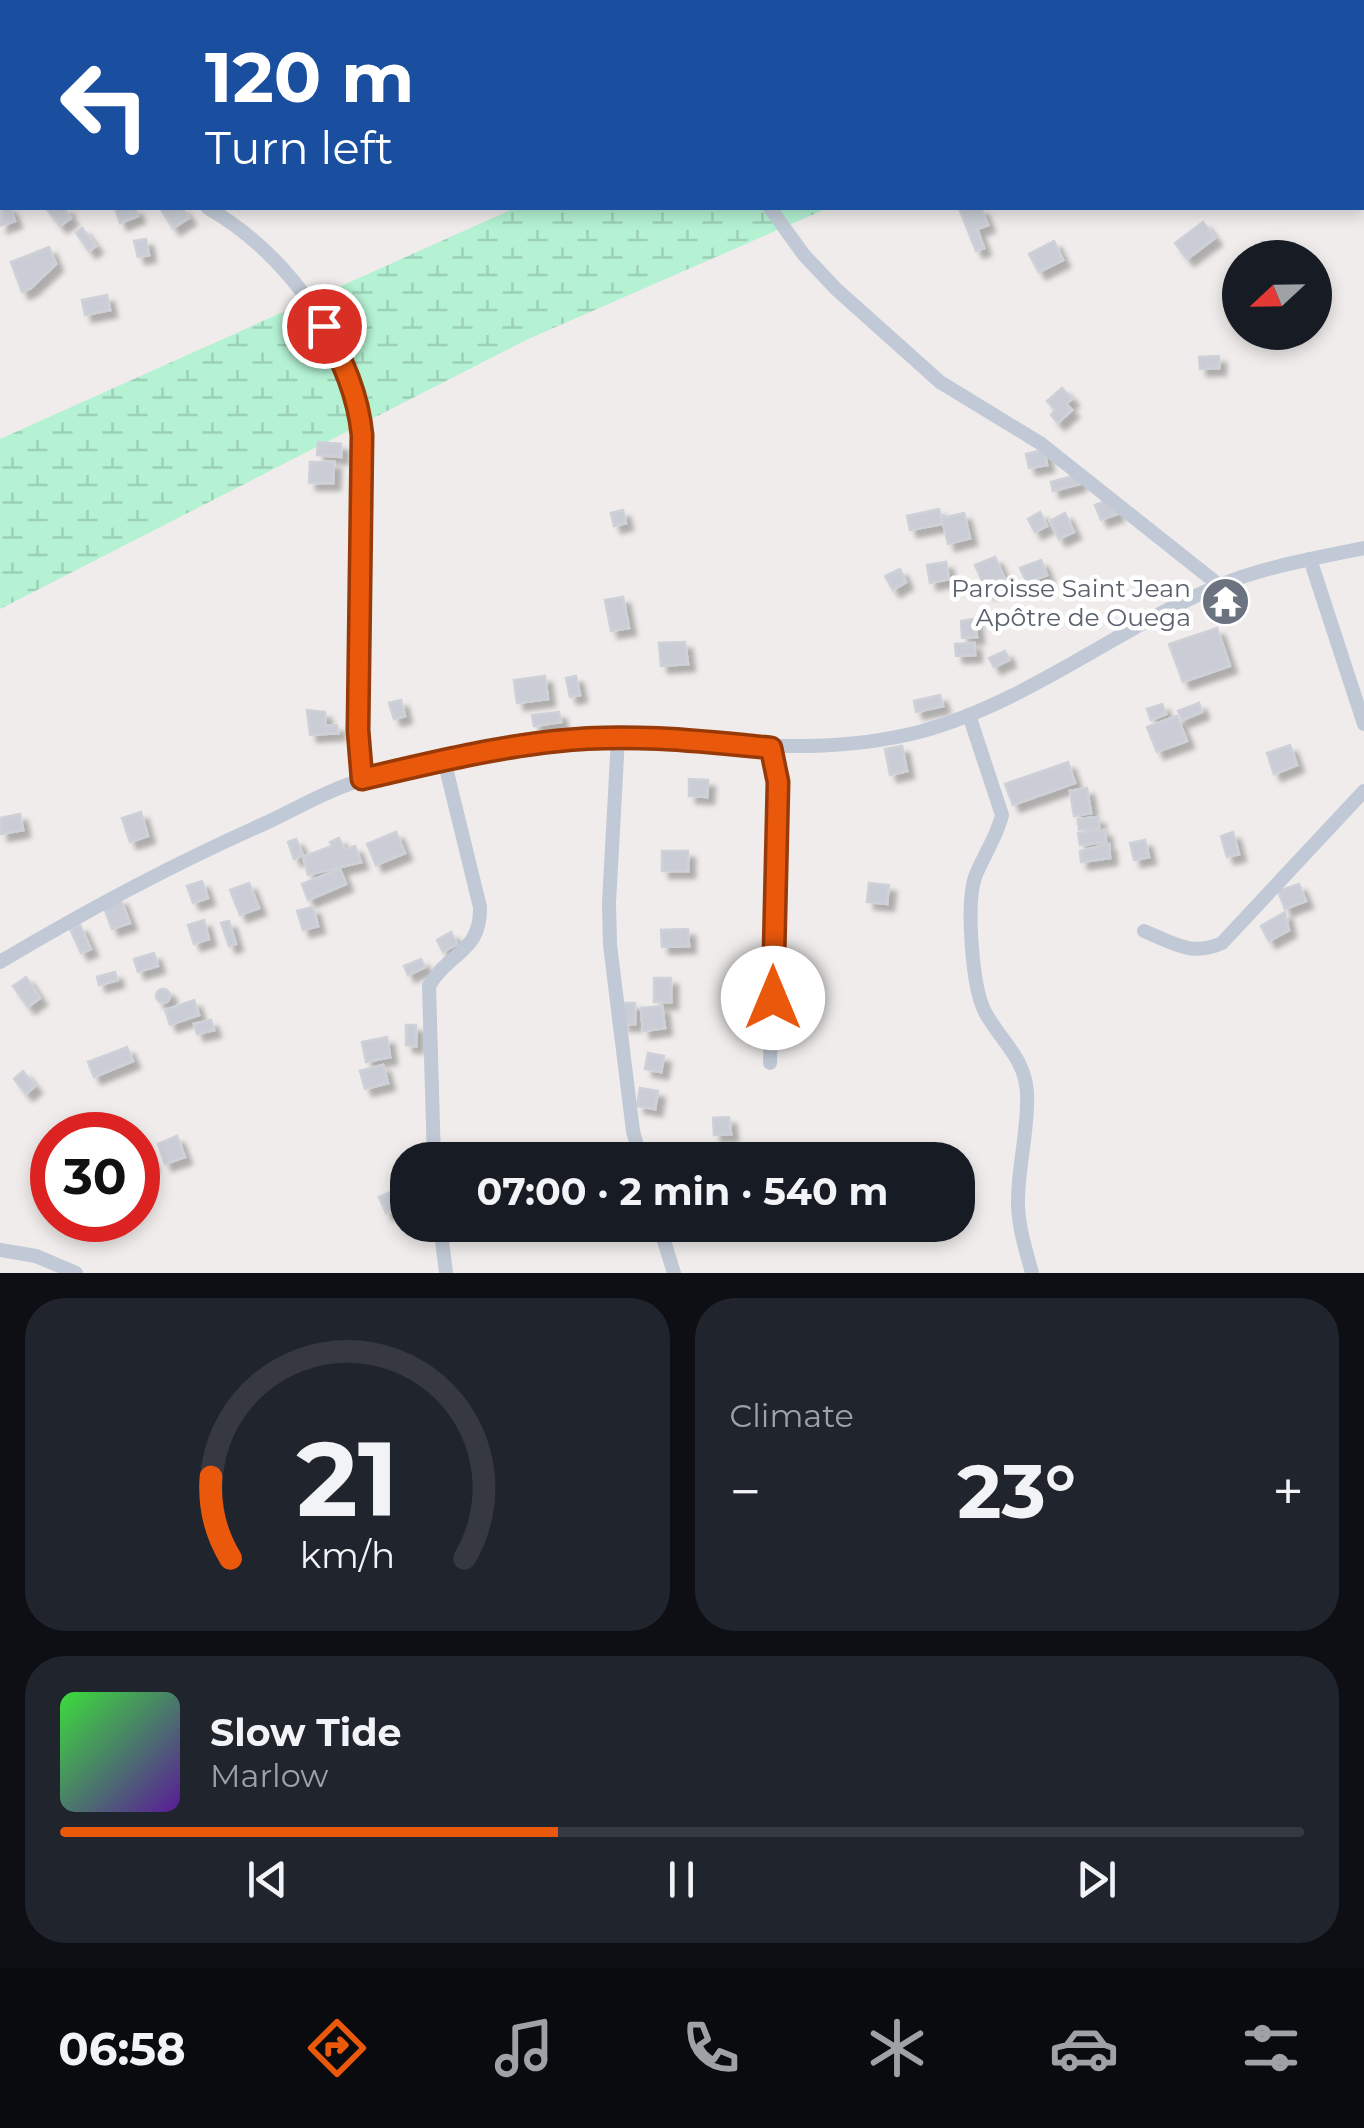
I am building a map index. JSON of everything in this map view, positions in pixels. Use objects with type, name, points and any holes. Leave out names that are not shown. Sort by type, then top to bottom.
[{"type":"street","points":[[211,210],[239,226],[284,272],[324,326],[350,377],[359,406],[362,435],[358,730],[362,779]]},
{"type":"street","points":[[771,210],[804,255],[836,289],[940,382],[1040,443],[1219,585]]},
{"type":"street","points":[[0,962],[137,884],[362,779],[559,740],[618,738],[771,748],[870,742],[921,731],[968,715],[1032,685],[1219,585],[1364,548]]},
{"type":"street","points":[[1310,559],[1364,724]]},
{"type":"street","points":[[968,715],[1002,814],[976,876],[970,900],[970,925],[984,1010],[1022,1068],[1026,1091],[1018,1205],[1032,1273]]},
{"type":"street","points":[[618,738],[608,904],[636,1142]]},
{"type":"street","points":[[770,1063],[778,782],[771,748]]},
{"type":"street","points":[[433,1142],[429,986],[441,969],[475,939],[480,924],[480,907],[444,760]]},
{"type":"street","points":[[1144,932],[1196,952],[1222,943],[1364,791]]},
{"type":"street","points":[[442,1242],[446,1273]]},
{"type":"street","points":[[664,1242],[674,1273]]},
{"type":"street","points":[[0,1250],[36,1256],[76,1273]]},
{"type":"green space","points":[[511,210],[823,210],[526,340],[0,609],[0,439]]},
{"type":"building","points":[[2,210],[11,210],[15,221],[0,226]]},
{"type":"building","points":[[48,210],[65,210],[71,218],[60,226]]},
{"type":"building","points":[[116,210],[136,210],[138,216],[120,223]]},
{"type":"building","points":[[161,210],[183,210],[189,218],[173,228]]},
{"type":"building","points":[[960,210],[982,210],[988,225],[977,229],[984,248],[976,251]]},
{"type":"building","points":[[1203,222],[1215,238],[1187,259],[1175,243]]},
{"type":"building","points":[[82,228],[96,246],[89,251],[76,233]]},
{"type":"building","points":[[146,239],[149,255],[138,257],[134,241]]},
{"type":"building","points":[[1054,241],[1063,260],[1039,272],[1029,254]]},
{"type":"building","points":[[49,247],[56,264],[22,292],[11,262]]},
{"type":"building","points":[[107,295],[110,310],[85,315],[82,300]]},
{"type":"building","points":[[1219,356],[1219,368],[1200,369],[1199,357]]},
{"type":"building","points":[[1062,388],[1072,399],[1066,404],[1072,410],[1058,423],[1051,415],[1055,410],[1047,401]]},
{"type":"building","points":[[318,442],[341,444],[341,457],[317,455]]},
{"type":"building","points":[[1044,450],[1047,465],[1029,468],[1026,454]]},
{"type":"building","points":[[310,462],[334,462],[333,483],[309,483]]},
{"type":"building","points":[[1077,475],[1079,484],[1053,491],[1051,482]]},
{"type":"building","points":[[1103,502],[1114,507],[1117,514],[1101,520],[1095,505]]},
{"type":"building","points":[[939,509],[942,524],[910,530],[907,516]]},
{"type":"building","points":[[623,510],[626,523],[614,526],[611,513]]},
{"type":"building","points":[[1040,512],[1047,526],[1035,532],[1028,519]]},
{"type":"building","points":[[964,513],[970,538],[948,544],[942,518]]},
{"type":"building","points":[[1065,513],[1074,532],[1059,539],[1050,521]]},
{"type":"building","points":[[995,557],[1007,584],[987,592],[975,565]]},
{"type":"building","points":[[1041,560],[1047,575],[1027,583],[1020,568]]},
{"type":"building","points":[[946,562],[949,579],[930,583],[927,565]]},
{"type":"building","points":[[900,569],[906,582],[893,590],[885,576]]},
{"type":"building","points":[[623,597],[629,628],[611,631],[605,600]]},
{"type":"building","points":[[975,619],[977,637],[962,638],[961,621]]},
{"type":"building","points":[[1217,628],[1230,666],[1183,682],[1169,644]]},
{"type":"building","points":[[685,642],[688,664],[661,666],[659,643]]},
{"type":"building","points":[[974,643],[975,655],[956,656],[955,644]]},
{"type":"building","points":[[1005,651],[1009,660],[994,667],[989,658]]},
{"type":"building","points":[[545,676],[548,699],[517,703],[514,680]]},
{"type":"building","points":[[576,676],[580,695],[570,697],[566,678]]},
{"type":"building","points":[[940,695],[943,706],[916,712],[914,701]]},
{"type":"building","points":[[401,700],[405,716],[394,719],[389,703]]},
{"type":"building","points":[[1199,703],[1202,712],[1182,720],[1178,711]]},
{"type":"building","points":[[1162,704],[1166,714],[1151,720],[1147,709]]},
{"type":"building","points":[[307,710],[325,712],[325,726],[337,725],[338,733],[310,735]]},
{"type":"building","points":[[559,712],[561,722],[534,726],[532,715]]},
{"type":"building","points":[[1177,716],[1187,741],[1157,752],[1147,727]]},
{"type":"building","points":[[1290,745],[1297,765],[1274,774],[1267,753]]},
{"type":"building","points":[[902,746],[907,771],[890,775],[885,749]]},
{"type":"building","points":[[1068,762],[1075,783],[1013,805],[1005,784]]},
{"type":"building","points":[[689,779],[708,780],[707,797],[689,796]]},
{"type":"building","points":[[1087,788],[1091,813],[1074,816],[1070,791]]},
{"type":"building","points":[[141,812],[148,836],[130,842],[122,818]]},
{"type":"building","points":[[20,814],[23,830],[1,834],[0,818]]},
{"type":"building","points":[[1098,817],[1099,828],[1079,830],[1078,819]]},
{"type":"building","points":[[1105,830],[1106,842],[1080,845],[1078,833]]},
{"type":"building","points":[[396,832],[405,853],[376,865],[367,844]]},
{"type":"building","points":[[1233,832],[1239,854],[1227,857],[1221,836]]},
{"type":"building","points":[[339,838],[345,850],[355,846],[361,862],[308,875],[303,857],[332,846],[330,842]]},
{"type":"building","points":[[296,839],[303,855],[294,859],[288,842]]},
{"type":"building","points":[[1145,840],[1149,857],[1134,860],[1130,843]]},
{"type":"building","points":[[1109,844],[1110,858],[1081,862],[1080,851]]},
{"type":"building","points":[[662,851],[688,851],[688,871],[662,871]]},
{"type":"building","points":[[340,869],[346,884],[308,900],[302,884]]},
{"type":"building","points":[[202,881],[208,898],[193,903],[187,886]]},
{"type":"building","points":[[249,883],[259,908],[240,915],[230,890]]},
{"type":"building","points":[[869,883],[889,885],[887,904],[867,902]]},
{"type":"building","points":[[1299,884],[1306,901],[1285,909],[1278,891]]},
{"type":"building","points":[[120,898],[130,923],[112,929],[103,905]]},
{"type":"building","points":[[313,907],[318,926],[303,930],[297,911]]},
{"type":"building","points":[[1285,912],[1289,930],[1269,941],[1261,926]]},
{"type":"building","points":[[204,920],[209,939],[194,944],[188,925]]},
{"type":"building","points":[[229,921],[236,944],[229,946],[221,923]]},
{"type":"building","points":[[80,925],[91,949],[81,953],[70,929]]},
{"type":"building","points":[[688,929],[689,946],[662,947],[661,930]]},
{"type":"building","points":[[451,932],[457,944],[443,952],[437,940]]},
{"type":"building","points":[[154,953],[158,966],[138,972],[134,959]]},
{"type":"building","points":[[421,959],[425,967],[408,975],[404,966]]},
{"type":"building","points":[[115,972],[117,980],[99,985],[97,977]]},
{"type":"building","points":[[26,977],[40,998],[28,1007],[13,986]]},
{"type":"building","points":[[654,978],[671,978],[671,1002],[654,1002]]},
{"type":"building","points":[[163,989],[170,996],[163,1003],[156,996]]},
{"type":"building","points":[[194,1000],[199,1015],[170,1025],[165,1010]]},
{"type":"building","points":[[622,1003],[635,1003],[635,1024],[622,1024]]},
{"type":"building","points":[[662,1006],[665,1028],[643,1031],[641,1008]]},
{"type":"building","points":[[211,1020],[214,1030],[197,1034],[194,1024]]},
{"type":"building","points":[[406,1025],[416,1025],[416,1046],[406,1045]]},
{"type":"building","points":[[387,1037],[390,1057],[366,1062],[362,1042]]},
{"type":"building","points":[[127,1047],[133,1061],[94,1077],[88,1062]]},
{"type":"building","points":[[648,1053],[664,1056],[661,1072],[645,1069]]},
{"type":"building","points":[[383,1065],[388,1083],[365,1089],[360,1071]]},
{"type":"building","points":[[23,1071],[35,1086],[26,1094],[14,1079]]},
{"type":"building","points":[[640,1088],[658,1091],[655,1109],[637,1106]]},
{"type":"building","points":[[729,1117],[731,1134],[714,1135],[713,1118]]},
{"type":"building","points":[[177,1136],[185,1157],[165,1164],[160,1143]]},
{"type":"building","points":[[390,1192],[390,1211],[386,1213],[379,1197]]},
{"type":"place","name":"Paroisse Saint Jean Apôtre de Ouega","points":[[1226,602]]},
{"type":"route","points":[[324,326],[350,377],[362,435],[358,730],[362,779],[496,749],[559,740],[698,741],[771,748],[778,782],[773,998]]}]
